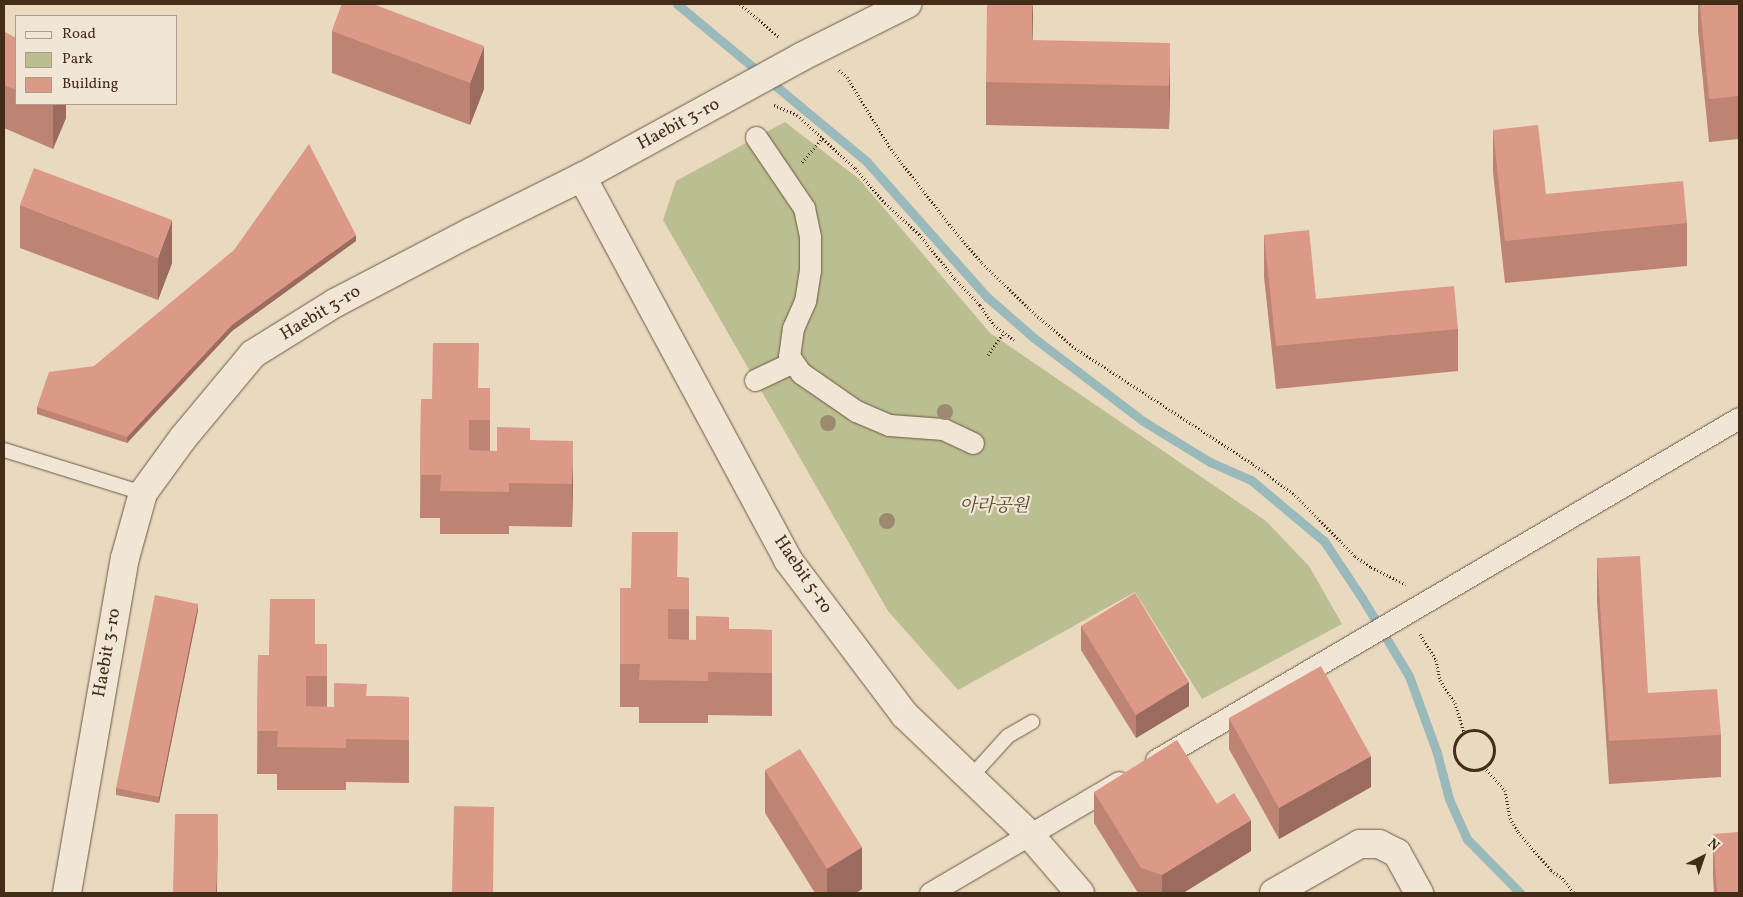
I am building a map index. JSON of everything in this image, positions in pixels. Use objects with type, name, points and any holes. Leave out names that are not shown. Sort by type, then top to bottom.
[{"type":"street","name":"Haebit 3-ro","points":[[67,893],[125,558],[143,494],[183,438],[253,354],[335,303],[582,177],[801,57],[907,4]]},
{"type":"street","points":[[756,137],[804,208],[810,236],[810,270],[805,301],[793,328],[789,356],[800,373],[856,411],[889,425],[943,429],[973,443]]},
{"type":"street","name":"Haebit 5-ro","points":[[582,177],[788,560],[905,715],[1029,834],[1080,893]]},
{"type":"street","points":[[755,380],[793,362]]},
{"type":"street","points":[[930,893],[1400,619],[1739,418]]},
{"type":"street","points":[[1274,893],[1360,844],[1379,844],[1397,854],[1419,893]]},
{"type":"lane","points":[[4,450],[143,494]]},
{"type":"lane","points":[[969,778],[1008,736],[1032,722]]},
{"type":"path","points":[[740,4],[801,57]]},
{"type":"path","points":[[848,77],[890,149],[916,184],[982,263],[1035,314],[1075,348],[1253,464],[1295,496],[1355,556],[1371,567],[1410,587]]},
{"type":"path","points":[[797,115],[865,178],[885,203],[919,234],[955,279],[980,305],[994,325],[1014,340]]},
{"type":"path","points":[[809,155],[823,138]]},
{"type":"path","points":[[988,354],[1004,332]]},
{"type":"path","points":[[1419,632],[1436,660],[1440,680],[1455,703],[1464,732]]},
{"type":"path","points":[[1482,731],[1489,736],[1494,744],[1491,762],[1484,767],[1476,770],[1467,768],[1455,756],[1458,738],[1464,732],[1482,731]]},
{"type":"path","points":[[1484,767],[1505,790],[1510,818],[1518,832],[1574,893]]},
{"type":"green space","name":"아라공원","points":[[785,122],[859,179],[990,333],[1266,521],[1309,566],[1342,624],[1202,699],[1135,592],[958,690],[888,611],[663,220],[676,181]]},
{"type":"building","points":[[342,4],[373,4],[484,46],[470,83],[332,31]]},
{"type":"building","points":[[987,4],[1032,4],[1032,40],[1170,43],[1169,86],[986,82]]},
{"type":"building","points":[[1700,4],[1739,4],[1739,96],[1709,99]]},
{"type":"building","points":[[4,32],[15,38],[15,90],[4,85]]},
{"type":"building","points":[[1538,125],[1546,194],[1683,181],[1687,223],[1505,241],[1493,130]]},
{"type":"building","points":[[309,144],[356,235],[232,325],[127,437],[37,407],[49,372],[94,366],[234,250]]},
{"type":"building","points":[[34,168],[172,220],[158,258],[20,205]]},
{"type":"building","points":[[1309,230],[1316,299],[1454,286],[1458,329],[1276,346],[1264,235]]},
{"type":"building","points":[[433,343],[479,343],[478,388],[490,388],[490,420],[469,420],[469,450],[497,451],[497,427],[530,428],[530,440],[573,441],[572,484],[509,483],[509,492],[440,491],[441,475],[420,475],[421,399],[432,399]]},
{"type":"building","points":[[632,532],[678,532],[677,577],[689,578],[689,609],[668,609],[668,639],[696,640],[696,616],[729,617],[729,629],[772,630],[772,673],[708,672],[708,681],[639,680],[640,664],[620,664],[620,588],[631,588]]},
{"type":"building","points":[[1640,556],[1648,693],[1717,689],[1721,735],[1609,741],[1597,558]]},
{"type":"building","points":[[1135,593],[1189,682],[1136,715],[1081,626]]},
{"type":"building","points":[[155,595],[198,604],[159,797],[116,788]]},
{"type":"building","points":[[270,599],[315,599],[315,644],[327,644],[327,676],[306,676],[306,706],[334,707],[334,683],[367,684],[366,696],[409,697],[409,740],[346,739],[346,748],[277,747],[278,731],[257,731],[258,655],[269,655]]},
{"type":"building","points":[[1321,666],[1371,756],[1279,808],[1229,718]]},
{"type":"building","points":[[1177,740],[1217,804],[1234,793],[1251,820],[1162,875],[1141,868],[1094,792]]},
{"type":"building","points":[[800,749],[862,847],[827,869],[765,770]]},
{"type":"building","points":[[454,806],[494,807],[493,893],[452,893]]},
{"type":"building","points":[[175,814],[218,814],[216,893],[173,893]]},
{"type":"building","points":[[1739,832],[1739,893],[1717,893],[1713,834]]},
{"type":"waterway","points":[[677,4],[867,162],[987,297],[1034,338],[1143,421],[1210,462],[1251,480],[1324,541],[1362,598],[1409,676],[1437,753],[1449,799],[1467,839],[1520,893]]}]
